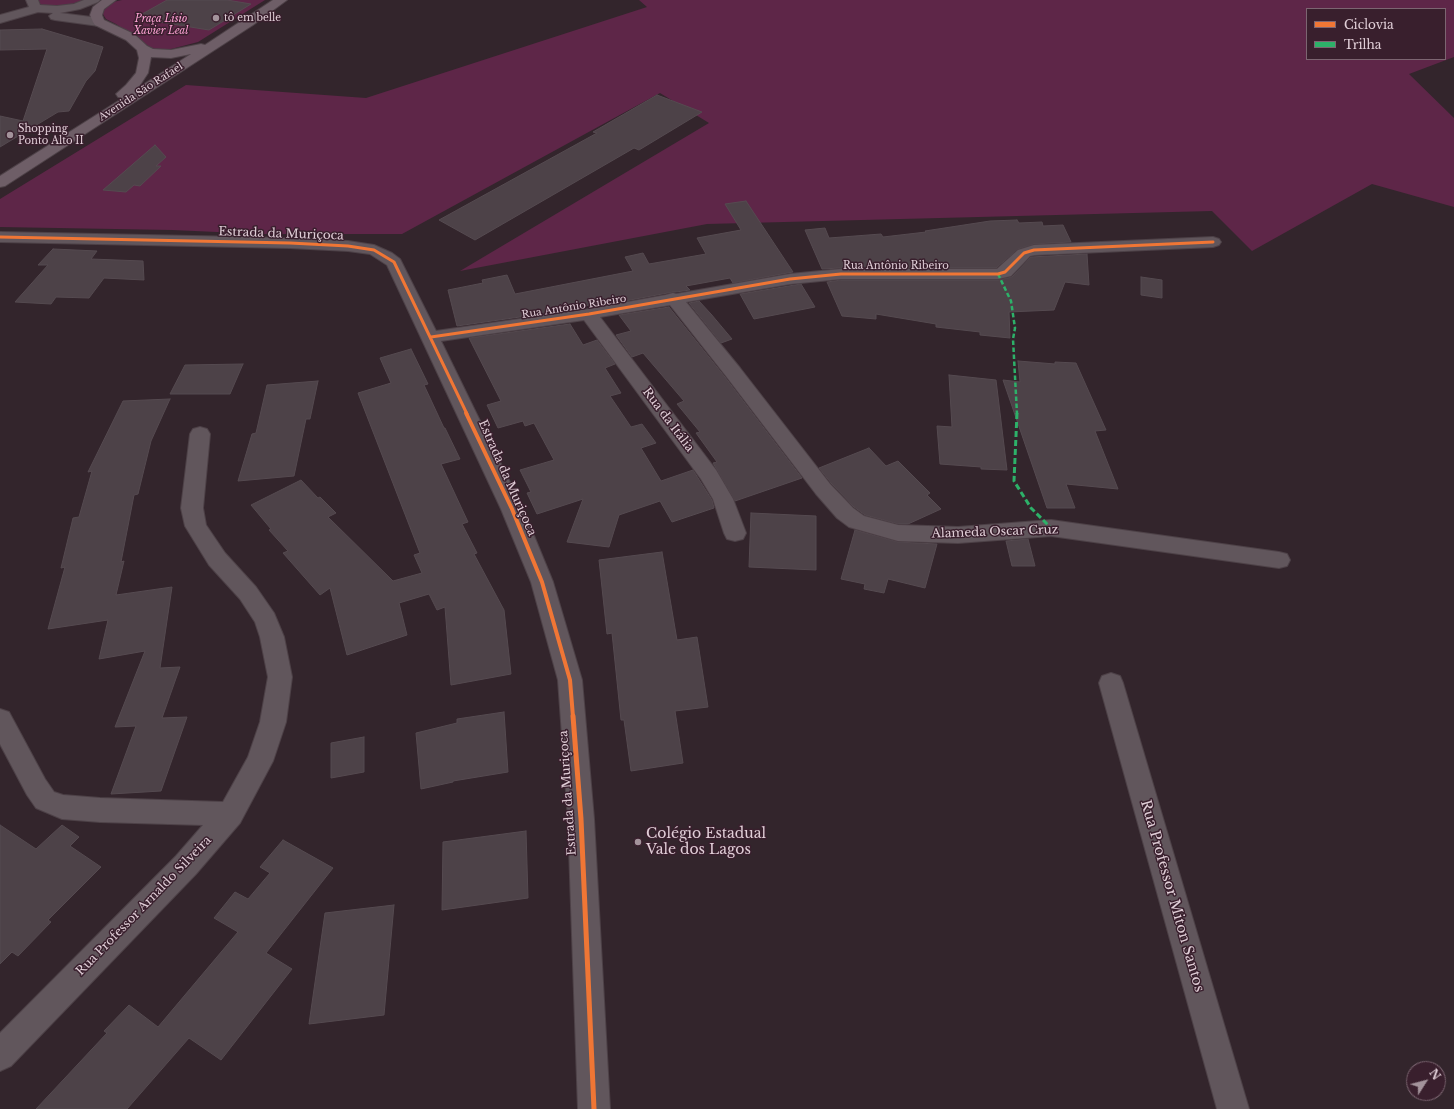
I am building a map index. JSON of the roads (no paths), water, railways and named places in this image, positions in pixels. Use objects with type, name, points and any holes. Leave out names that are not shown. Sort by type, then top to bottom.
[{"type":"main road","points":[[110,0],[99,7],[96,15],[100,22],[130,37],[151,53],[171,54],[198,49],[217,42]]},
{"type":"main road","name":"Avenida São Rafael","points":[[0,183],[281,0]]},
{"type":"main road","name":"Avenida São Rafael","points":[[0,172],[106,106],[131,88],[142,73],[145,58],[144,49]]},
{"type":"street","points":[[0,19],[23,13],[36,5],[66,9],[94,0]]},
{"type":"street","points":[[36,5],[45,13],[52,16],[100,22]]},
{"type":"street","name":"Estrada da Muriçoca","points":[[0,237],[290,243],[348,246],[374,250],[394,262],[512,509],[542,582],[560,640],[570,680],[581,819],[594,1109]]},
{"type":"street","name":"Rua Antônio Ribeiro","points":[[431,337],[589,314],[673,298],[806,277],[841,274],[998,274],[1005,272],[1024,253],[1034,250],[1213,242]]},
{"type":"street","name":"Alameda Oscar Cruz","points":[[673,298],[734,372],[823,489],[845,513],[857,522],[898,533],[924,534],[958,535],[1052,528],[1279,560]]},
{"type":"street","name":"Rua da Itália","points":[[589,314],[709,475],[724,499],[735,532]]},
{"type":"street","name":"Rua Professor Arnaldo Silveira","points":[[0,1055],[186,865],[230,814],[260,761],[273,722],[280,677],[272,637],[266,619],[248,593],[217,559],[196,526],[192,508],[200,434]]},
{"type":"street","name":"Rua Professor Miton Santos","points":[[1112,683],[1233,1109]]},
{"type":"street","points":[[0,720],[36,787],[45,800],[62,806],[100,810],[230,814]]},
{"type":"place","name":"tô em belle","points":[[216,18]]},
{"type":"place","name":"Shopping Ponto Alto II","points":[[10,135]]},
{"type":"place","name":"Colégio Estadual Vale dos Lagos","points":[[638,842]]},
{"type":"park label","name":"Praça Lísio Xavier Leal","points":[[161,24]]}]
